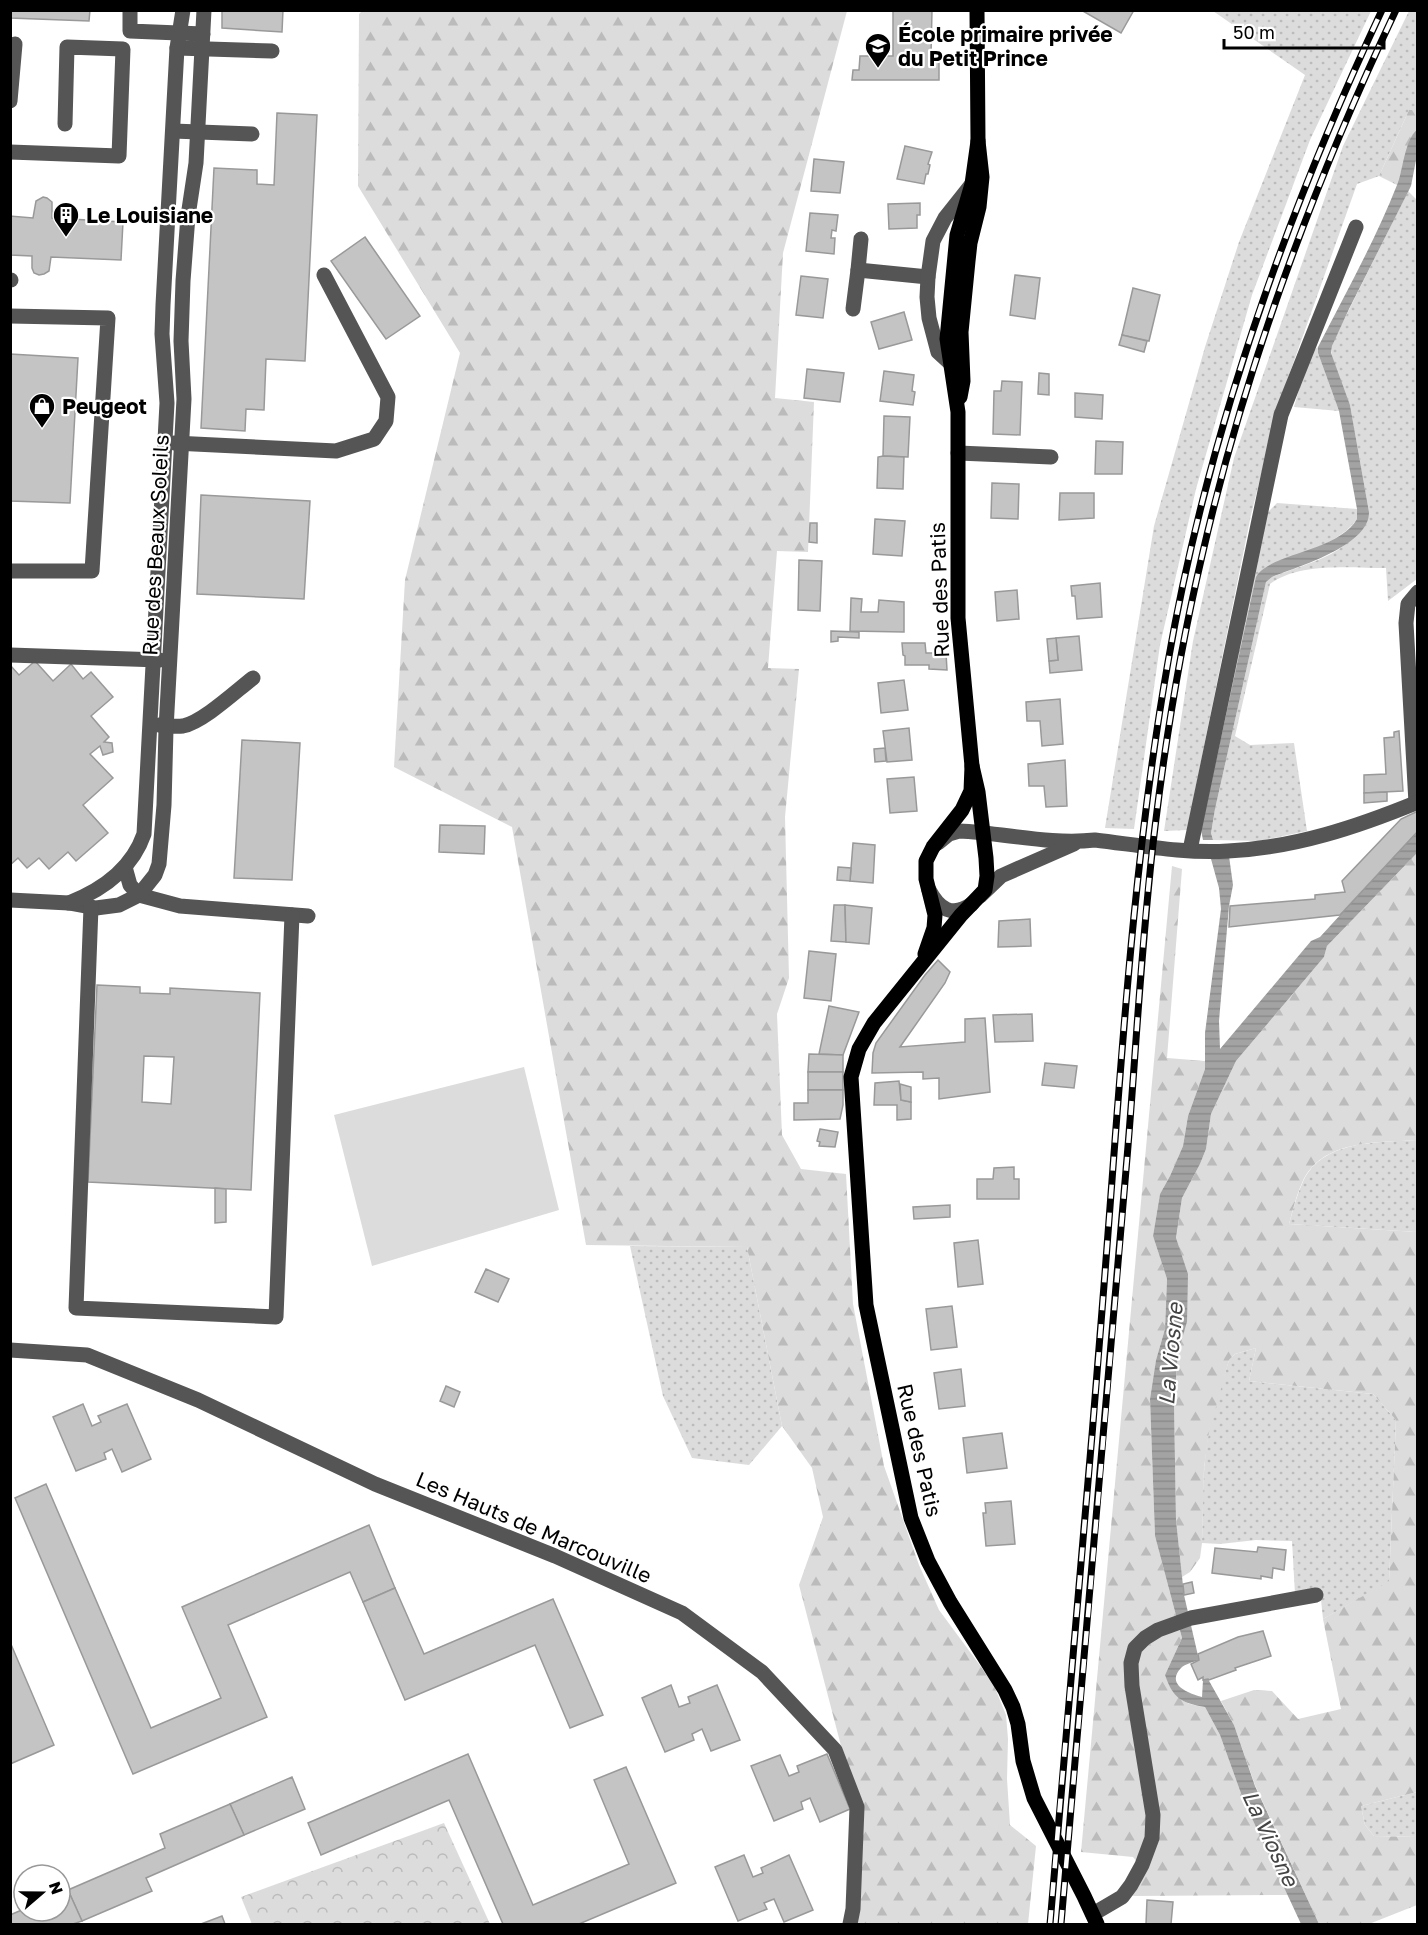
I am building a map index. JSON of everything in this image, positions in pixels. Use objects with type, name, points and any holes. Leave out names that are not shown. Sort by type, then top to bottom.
[{"type":"main road","name":"Rue des Patis","points":[[977,10],[978,141],[982,177],[968,261],[961,332],[963,381],[958,412],[958,618],[972,766],[978,792],[987,884],[979,898],[961,915],[865,1035],[851,1077],[866,1305],[911,1518],[928,1561],[950,1602],[1005,1690],[1013,1707],[1018,1724],[1023,1761],[1034,1798],[1095,1919]]},
{"type":"main road","name":"Rue des Patis","points":[[958,412],[950,363],[948,325],[954,251],[972,184],[978,141]]},
{"type":"main road","name":"Rue des Patis","points":[[920,966],[934,928],[935,915],[925,868],[926,861],[933,847],[967,801],[971,791],[972,766]]},
{"type":"street","points":[[130,10],[130,31],[178,40],[272,51]]},
{"type":"street","name":"Rue des Beaux Soleils","points":[[69,903],[101,888],[125,867],[140,845],[144,834],[167,403],[162,334],[163,305],[178,40],[183,10]]},
{"type":"street","name":"Rue des Beaux Soleils","points":[[10,900],[69,903],[90,908],[119,905],[140,895],[155,875],[161,855],[184,399],[181,332],[183,282],[186,236],[195,174],[204,10]]},
{"type":"street","points":[[10,102],[15,44]]},
{"type":"street","points":[[10,152],[119,156],[123,49],[67,47],[65,124]]},
{"type":"street","points":[[173,131],[252,134]]},
{"type":"street","points":[[950,363],[938,352],[929,318],[928,277],[933,241],[945,218],[972,184]]},
{"type":"street","points":[[1190,850],[1281,415],[1356,227]]},
{"type":"street","points":[[853,309],[861,239]]},
{"type":"street","points":[[858,270],[928,277]]},
{"type":"street","points":[[165,442],[336,451],[374,440],[386,421],[388,397],[324,275]]},
{"type":"street","points":[[10,316],[108,318],[92,571],[10,571]]},
{"type":"street","points":[[958,453],[1051,457]]},
{"type":"street","points":[[933,847],[954,832],[983,833],[1036,840],[1078,842],[1095,840],[1207,852],[1229,851],[1287,844],[1331,834],[1373,820],[1417,796],[1406,623],[1408,604],[1418,592]]},
{"type":"street","points":[[10,655],[170,660]]},
{"type":"street","points":[[150,725],[184,726],[192,723],[253,678]]},
{"type":"street","points":[[929,890],[939,906],[961,910],[979,898],[1001,876],[1078,842]]},
{"type":"street","points":[[125,867],[130,885],[140,895],[180,906],[308,916]]},
{"type":"street","points":[[90,908],[76,1308],[276,1317],[292,915]]},
{"type":"street","name":"Les Hauts de Marcouville","points":[[10,1350],[87,1355],[198,1400],[375,1484],[555,1556],[682,1612],[762,1672],[835,1750],[857,1807],[853,1909],[850,1924]]},
{"type":"street","points":[[1095,1919],[1122,1897],[1131,1885],[1142,1865],[1152,1838],[1153,1815],[1132,1686],[1131,1663],[1135,1648],[1145,1638],[1191,1618],[1316,1595]]},
{"type":"green space","points":[[362,11],[847,11],[783,253],[775,398],[814,402],[808,552],[777,551],[768,668],[799,669],[785,817],[789,978],[777,1014],[782,1135],[801,1169],[846,1174],[853,1304],[884,1466],[919,1565],[939,1610],[993,1683],[1006,1715],[1010,1825],[1036,1846],[1028,1924],[850,1924],[857,1807],[799,1585],[823,1517],[812,1468],[782,1426],[747,1247],[586,1245],[512,827],[394,767],[405,580],[460,353],[358,186],[359,14]]},
{"type":"green space","points":[[1213,11],[1371,11],[1310,140],[1252,295],[1196,489],[1160,645],[1134,829],[1105,828],[1154,526],[1205,347],[1239,242],[1305,75]]},
{"type":"green space","points":[[1409,11],[1417,11],[1417,110],[1409,110],[1379,176],[1357,184],[1279,403],[1251,515],[1187,830],[1164,831],[1193,641],[1234,458],[1343,146]]},
{"type":"green space","points":[[1409,110],[1417,110],[1417,130],[1410,140],[1397,185],[1379,176]]},
{"type":"green space","points":[[1408,191],[1418,201],[1417,579],[1388,601],[1386,568],[1310,569],[1295,572],[1270,584],[1235,736],[1250,745],[1294,743],[1307,831],[1259,841],[1213,840],[1211,833],[1215,809],[1266,582],[1272,577],[1334,552],[1360,531],[1368,518],[1369,512],[1350,405],[1331,358],[1332,346]]},
{"type":"green space","points":[[1318,347],[1318,353],[1339,411],[1294,407],[1309,354]]},
{"type":"green space","points":[[1277,503],[1357,509],[1357,519],[1349,528],[1328,543],[1265,568],[1205,812],[1266,514]]},
{"type":"green space","points":[[1417,853],[1417,1140],[1352,1146],[1322,1158],[1302,1183],[1289,1224],[1417,1232],[1417,1792],[1361,1806],[1365,1825],[1374,1836],[1417,1837],[1417,1905],[1369,1924],[1319,1924],[1255,1785],[1234,1725],[1221,1701],[1254,1690],[1272,1691],[1298,1719],[1341,1709],[1323,1619],[1389,1581],[1396,1420],[1373,1394],[1249,1381],[1256,1348],[1235,1354],[1229,1360],[1209,1432],[1204,1468],[1200,1558],[1190,1572],[1182,1577],[1176,1520],[1174,1403],[1178,1353],[1187,1322],[1176,1239],[1182,1198],[1206,1149],[1211,1114],[1236,1061],[1324,957],[1327,946]]},
{"type":"green space","points":[[1172,866],[1182,869],[1167,1058],[1205,1061],[1205,1069],[1188,1116],[1183,1146],[1160,1194],[1153,1236],[1167,1279],[1165,1329],[1156,1360],[1150,1399],[1155,1536],[1182,1638],[1165,1675],[1179,1698],[1205,1707],[1220,1735],[1243,1799],[1288,1895],[1134,1896],[1131,1895],[1144,1870],[1133,1857],[1081,1852]]},
{"type":"green space","points":[[524,1067],[559,1210],[372,1266],[334,1115]]},
{"type":"green space","points":[[1417,1140],[1417,1232],[1289,1224],[1302,1184],[1311,1169],[1322,1159],[1352,1146]]},
{"type":"green space","points":[[630,1246],[747,1247],[782,1426],[749,1465],[692,1458],[663,1396]]},
{"type":"green space","points":[[1256,1348],[1249,1381],[1373,1394],[1396,1420],[1389,1582],[1323,1619],[1320,1590],[1295,1594],[1292,1541],[1202,1543],[1205,1459],[1216,1404],[1229,1360],[1235,1354]]},
{"type":"green space","points":[[1417,1792],[1417,1837],[1374,1836],[1365,1825],[1361,1806]]},
{"type":"green space","points":[[444,1823],[490,1924],[252,1924],[241,1897]]},
{"type":"water","points":[[1417,130],[1417,155],[1411,186],[1349,309],[1331,353],[1350,405],[1369,512],[1366,524],[1358,535],[1345,545],[1314,561],[1272,577],[1266,582],[1215,809],[1211,833],[1213,840],[1203,840],[1201,830],[1256,577],[1263,569],[1275,562],[1335,539],[1348,530],[1357,519],[1339,411],[1318,353],[1318,347],[1379,226],[1397,185],[1410,140]]},
{"type":"water","name":"La Viosne","points":[[1417,831],[1417,853],[1327,946],[1324,957],[1236,1061],[1211,1114],[1206,1149],[1182,1198],[1176,1238],[1188,1274],[1187,1322],[1178,1353],[1174,1403],[1176,1520],[1184,1595],[1199,1660],[1181,1668],[1176,1679],[1181,1688],[1202,1697],[1203,1680],[1208,1679],[1234,1725],[1255,1786],[1319,1924],[1301,1924],[1243,1799],[1220,1735],[1205,1707],[1190,1704],[1179,1698],[1171,1689],[1165,1675],[1182,1638],[1155,1536],[1150,1399],[1156,1360],[1165,1329],[1167,1279],[1153,1236],[1160,1194],[1183,1146],[1188,1116],[1205,1069],[1205,1033],[1221,909],[1219,888],[1211,859],[1229,856],[1233,885],[1229,906],[1219,1021],[1220,1049],[1311,941],[1320,937]]},
{"type":"building","points":[[10,10],[90,10],[89,21],[10,18]]},
{"type":"building","points":[[222,10],[283,10],[282,32],[222,28]]},
{"type":"building","points":[[893,10],[932,10],[931,56],[939,56],[939,80],[852,80],[853,70],[859,70],[860,56],[893,56]]},
{"type":"building","points":[[1081,10],[1134,10],[1121,33]]},
{"type":"building","points":[[277,113],[317,115],[305,361],[266,359],[264,410],[246,409],[245,431],[201,428],[214,168],[257,170],[257,184],[274,185]]},
{"type":"building","points":[[905,146],[932,152],[924,184],[897,179]]},
{"type":"building","points":[[814,159],[844,162],[840,193],[811,191]]},
{"type":"building","name":"Le Louisiane","points":[[43,197],[52,202],[52,218],[123,222],[121,260],[51,257],[49,271],[39,275],[34,273],[32,268],[32,256],[10,255],[10,216],[33,218],[36,201]]},
{"type":"building","points":[[920,203],[917,228],[889,229],[888,204]]},
{"type":"building","points":[[810,213],[838,215],[836,231],[832,230],[831,238],[835,238],[834,254],[806,251]]},
{"type":"building","points":[[365,237],[420,316],[386,339],[331,261]]},
{"type":"building","points":[[1015,275],[1040,278],[1035,319],[1010,315]]},
{"type":"building","points":[[801,276],[828,279],[823,318],[796,315]]},
{"type":"building","points":[[1133,288],[1160,295],[1149,341],[1122,335]]},
{"type":"building","points":[[904,312],[912,340],[879,349],[871,322]]},
{"type":"building","points":[[1122,335],[1147,341],[1144,352],[1119,345]]},
{"type":"building","name":"Peugeot","points":[[10,354],[78,358],[70,503],[10,501]]},
{"type":"building","points":[[807,369],[844,373],[840,402],[804,398]]},
{"type":"building","points":[[884,371],[914,375],[913,405],[880,401]]},
{"type":"building","points":[[1039,373],[1049,374],[1049,395],[1038,394]]},
{"type":"building","points":[[1002,381],[1022,382],[1020,435],[993,434],[994,391],[1001,391]]},
{"type":"building","points":[[1075,393],[1103,395],[1102,419],[1075,417]]},
{"type":"building","points":[[884,416],[910,417],[908,457],[883,456]]},
{"type":"building","points":[[1096,441],[1123,442],[1122,474],[1095,474]]},
{"type":"building","points":[[878,457],[904,457],[903,489],[877,488]]},
{"type":"building","points":[[992,483],[1019,484],[1018,519],[991,518]]},
{"type":"building","points":[[1060,493],[1094,493],[1094,518],[1059,520]]},
{"type":"building","points":[[201,495],[310,501],[304,599],[197,594]]},
{"type":"building","points":[[875,519],[905,521],[902,556],[873,554]]},
{"type":"building","points":[[810,523],[817,523],[817,543],[809,542]]},
{"type":"building","points":[[799,560],[822,561],[820,611],[798,610]]},
{"type":"building","points":[[1100,583],[1102,617],[1077,619],[1075,596],[1072,596],[1071,586]]},
{"type":"building","points":[[1017,590],[1019,619],[997,621],[995,592]]},
{"type":"building","points":[[851,598],[862,599],[861,612],[878,612],[879,600],[904,602],[904,632],[850,631]]},
{"type":"building","points":[[831,631],[859,632],[859,638],[838,637],[838,641],[831,642]]},
{"type":"building","points":[[1079,636],[1082,670],[1050,673],[1049,661],[1058,660],[1056,638]]},
{"type":"building","points":[[1056,638],[1058,660],[1049,661],[1047,639]]},
{"type":"building","points":[[902,643],[925,643],[926,653],[946,653],[947,670],[929,669],[929,665],[905,665]]},
{"type":"building","points":[[35,661],[53,681],[71,664],[83,679],[91,672],[113,697],[91,716],[109,737],[104,742],[112,743],[113,752],[103,755],[100,746],[90,754],[113,778],[83,805],[108,833],[76,861],[68,852],[49,869],[39,858],[27,868],[18,858],[10,865],[10,665],[19,675]]},
{"type":"building","points":[[904,680],[908,710],[881,713],[878,683]]},
{"type":"building","points":[[1060,699],[1063,744],[1042,746],[1040,721],[1027,721],[1026,702]]},
{"type":"building","points":[[909,728],[912,760],[887,762],[883,731]]},
{"type":"building","points":[[1399,731],[1403,791],[1364,793],[1364,775],[1386,774],[1384,738],[1394,737],[1394,732]]},
{"type":"building","points":[[242,740],[300,743],[292,880],[234,878]]},
{"type":"building","points":[[885,748],[886,761],[875,762],[874,749]]},
{"type":"building","points":[[1065,760],[1067,806],[1046,807],[1044,786],[1029,786],[1028,764]]},
{"type":"building","points":[[914,777],[917,811],[890,813],[887,779]]},
{"type":"building","points":[[1387,792],[1387,801],[1364,803],[1364,793]]},
{"type":"building","points":[[1418,811],[1418,831],[1340,915],[1229,927],[1230,906],[1315,899],[1315,895],[1345,892],[1342,881],[1401,819]]},
{"type":"building","points":[[440,825],[485,826],[484,854],[439,852]]},
{"type":"building","points":[[853,843],[875,845],[873,883],[850,881]]},
{"type":"building","points":[[838,867],[851,868],[850,881],[837,880]]},
{"type":"building","points":[[834,905],[845,905],[846,942],[831,941]]},
{"type":"building","points":[[845,905],[872,908],[869,944],[846,942]]},
{"type":"building","points":[[1030,919],[1031,946],[998,947],[999,921]]},
{"type":"building","points":[[809,951],[836,954],[831,1001],[804,998]]},
{"type":"building","points":[[938,960],[950,972],[945,983],[900,1047],[965,1042],[965,1019],[985,1018],[990,1092],[939,1099],[939,1078],[923,1079],[923,1072],[872,1073],[876,1043]]},
{"type":"building","points":[[97,985],[140,987],[140,993],[170,994],[170,988],[260,993],[251,1190],[88,1182]],"holes":[[[144,1056],[174,1057],[171,1104],[142,1102]]]},
{"type":"building","points":[[829,1006],[859,1012],[843,1055],[819,1054]]},
{"type":"building","points":[[1032,1014],[1033,1041],[995,1042],[993,1015]]},
{"type":"building","points":[[809,1054],[843,1055],[843,1072],[808,1072]]},
{"type":"building","points":[[1045,1063],[1077,1066],[1074,1088],[1042,1085]]},
{"type":"building","points":[[808,1072],[843,1072],[843,1090],[808,1090]]},
{"type":"building","points":[[899,1081],[901,1100],[911,1102],[911,1119],[897,1120],[897,1105],[874,1105],[875,1083]]},
{"type":"building","points":[[900,1084],[911,1087],[911,1102],[901,1100]]},
{"type":"building","points":[[808,1090],[843,1090],[840,1119],[794,1120],[794,1103],[808,1103]]},
{"type":"building","points":[[820,1129],[838,1132],[835,1147],[819,1146],[820,1142],[817,1141]]},
{"type":"building","points":[[1014,1167],[1014,1179],[1019,1179],[1019,1199],[977,1199],[977,1179],[993,1179],[994,1168]]},
{"type":"building","points":[[215,1188],[226,1189],[226,1222],[215,1223]]},
{"type":"building","points":[[950,1205],[950,1217],[914,1219],[913,1207]]},
{"type":"building","points":[[978,1240],[983,1284],[958,1287],[954,1243]]},
{"type":"building","points":[[486,1269],[509,1279],[498,1302],[475,1292]]},
{"type":"building","points":[[952,1306],[957,1347],[931,1350],[926,1309]]},
{"type":"building","points":[[961,1369],[965,1406],[939,1409],[934,1373]]},
{"type":"building","points":[[446,1386],[460,1392],[454,1407],[440,1401]]},
{"type":"building","points":[[83,1404],[92,1426],[101,1422],[98,1416],[127,1404],[151,1459],[122,1472],[112,1449],[104,1453],[106,1459],[76,1471],[53,1417]]},
{"type":"building","points":[[1002,1433],[1007,1468],[967,1473],[963,1438]]},
{"type":"building","points":[[46,1484],[151,1728],[221,1698],[182,1607],[369,1525],[395,1588],[363,1602],[350,1572],[228,1625],[267,1717],[133,1774],[15,1498]]},
{"type":"building","points":[[1011,1501],[1015,1544],[986,1546],[983,1513],[986,1513],[985,1503]]},
{"type":"building","points":[[1258,1547],[1286,1550],[1284,1570],[1273,1568],[1272,1578],[1261,1576],[1261,1579],[1212,1573],[1215,1548],[1257,1552]]},
{"type":"building","points":[[1192,1582],[1194,1593],[1184,1595],[1183,1584]]},
{"type":"building","points":[[395,1588],[424,1654],[553,1599],[603,1715],[570,1728],[535,1645],[405,1700],[363,1602]]},
{"type":"building","points":[[1263,1631],[1271,1656],[1235,1668],[1236,1670],[1209,1680],[1203,1680],[1203,1677],[1198,1680],[1191,1664],[1199,1660],[1198,1654],[1238,1637]]},
{"type":"building","points":[[10,1642],[54,1745],[10,1764]]},
{"type":"building","points":[[671,1685],[679,1707],[690,1703],[688,1697],[717,1685],[740,1740],[711,1751],[702,1729],[692,1734],[694,1740],[665,1752],[642,1698]]},
{"type":"building","points":[[468,1754],[533,1905],[629,1864],[594,1780],[626,1767],[676,1883],[579,1924],[503,1924],[449,1800],[321,1855],[308,1823]]},
{"type":"building","points":[[827,1754],[850,1809],[820,1822],[810,1798],[801,1802],[803,1809],[774,1821],[751,1766],[780,1755],[789,1776],[799,1772],[797,1766]]},
{"type":"building","points":[[292,1777],[305,1809],[244,1835],[230,1804]]},
{"type":"building","points":[[230,1804],[244,1835],[146,1878],[152,1891],[82,1921],[72,1899],[72,1888],[165,1848],[160,1834]]},
{"type":"building","points":[[744,1855],[753,1877],[763,1873],[761,1868],[789,1855],[813,1910],[784,1922],[774,1899],[764,1903],[767,1909],[738,1921],[715,1867]]},
{"type":"building","points":[[72,1899],[82,1921],[73,1924],[10,1924],[12,1914],[12,1923],[72,1923]]},
{"type":"building","points":[[1147,1900],[1173,1902],[1171,1924],[1146,1924]]},
{"type":"building","points":[[222,1916],[225,1924],[201,1924]]},
{"type":"railway","points":[[1050,1924],[1128,979],[1145,820],[1168,662],[1184,578],[1204,494],[1253,329],[1313,167],[1382,10]]},
{"type":"railway","points":[[1061,1924],[1130,1127],[1146,913],[1159,793],[1175,691],[1194,589],[1219,486],[1260,347],[1309,210],[1396,10]]},
{"type":"place","name":"École primaire privée du Petit Prince","points":[[878,69]]},
{"type":"place","name":"Le Louisiane","points":[[66,238]]},
{"type":"place","name":"Peugeot","points":[[42,429]]}]
